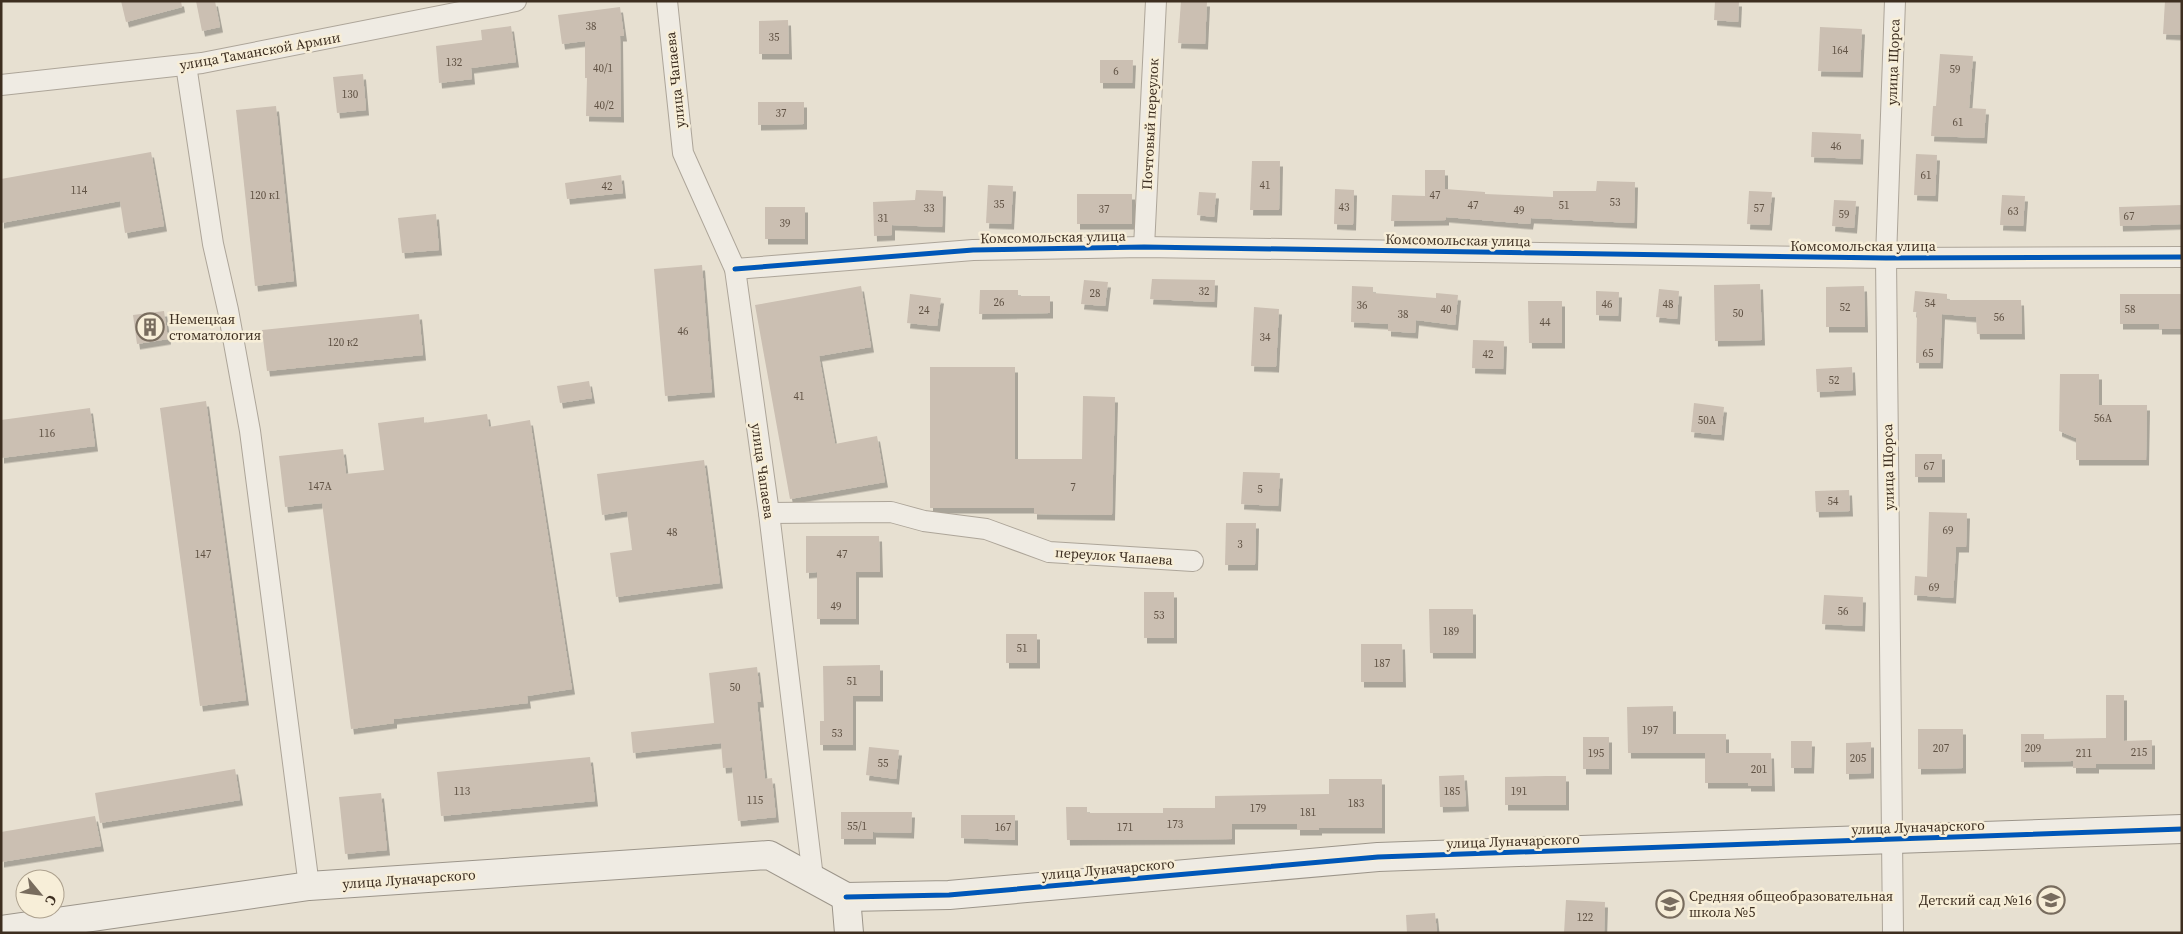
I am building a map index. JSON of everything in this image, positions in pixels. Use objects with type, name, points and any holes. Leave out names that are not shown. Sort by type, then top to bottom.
[{"type":"street","name":"улица Таманской Армии","points":[[1,86],[186,65],[516,1]]},
{"type":"street","name":"улица Чапаева","points":[[667,1],[683,153],[735,269],[769,513],[813,878]]},
{"type":"street","name":"Почтовый переулок","points":[[1144,247],[1156,1]]},
{"type":"street","name":"улица Щорса","points":[[1894,933],[1891,839],[1886,258],[1895,1]]},
{"type":"street","points":[[186,65],[213,244],[228,310],[250,431],[309,886]]},
{"type":"street","name":"Комсомольская улица","points":[[735,269],[973,250],[1144,247],[1886,258],[2182,257]]},
{"type":"street","name":"переулок Чапаева","points":[[769,513],[891,512],[924,521],[986,529],[1049,552],[1194,561]]},
{"type":"street","name":"улица Луначарского","points":[[846,897],[949,895],[1378,858],[2182,828]]},
{"type":"street","name":"улица Луначарского","points":[[1,930],[309,886],[769,855],[813,878]]},
{"type":"street","points":[[813,878],[846,897],[849,933]]},
{"type":"building","points":[[121,1],[181,1],[182,7],[126,22]]},
{"type":"building","points":[[196,1],[215,1],[220,27],[202,31]]},
{"type":"building","points":[[1181,1],[1207,1],[1205,44],[1178,43]]},
{"type":"building","points":[[1715,1],[1739,1],[1738,22],[1714,20]]},
{"type":"building","points":[[2165,1],[2182,1],[2182,35],[2163,34]]},
{"type":"building","points":[[620,7],[624,36],[620,36],[621,117],[586,116],[587,78],[585,78],[585,41],[562,44],[558,15]]},
{"type":"building","points":[[788,20],[789,54],[759,54],[759,21]]},
{"type":"building","points":[[511,26],[516,62],[471,68],[472,79],[439,83],[436,46],[482,40],[481,30]]},
{"type":"building","points":[[1820,27],[1862,29],[1860,72],[1818,71]]},
{"type":"building","points":[[1940,54],[1973,56],[1969,108],[1986,109],[1984,138],[1931,136],[1933,106],[1936,106]]},
{"type":"building","points":[[1100,60],[1133,60],[1132,83],[1100,83]]},
{"type":"building","points":[[363,74],[366,110],[337,113],[333,77]]},
{"type":"building","points":[[758,102],[804,102],[804,124],[758,125]]},
{"type":"building","points":[[276,106],[294,281],[255,286],[236,110]]},
{"type":"building","points":[[1812,132],[1861,134],[1860,159],[1811,157]]},
{"type":"building","points":[[151,152],[164,226],[125,233],[120,201],[1,223],[1,179]]},
{"type":"building","points":[[1916,154],[1937,155],[1935,196],[1914,195]]},
{"type":"building","points":[[1252,161],[1280,161],[1279,210],[1250,210]]},
{"type":"building","points":[[1425,170],[1445,170],[1445,189],[1485,192],[1485,194],[1553,197],[1553,191],[1596,191],[1597,181],[1635,182],[1634,223],[1531,218],[1530,224],[1446,217],[1446,220],[1391,221],[1392,195],[1425,196]]},
{"type":"building","points":[[621,175],[623,193],[567,199],[565,183]]},
{"type":"building","points":[[988,185],[1013,186],[1011,224],[986,223]]},
{"type":"building","points":[[1335,189],[1354,190],[1353,225],[1334,224]]},
{"type":"building","points":[[916,190],[943,191],[942,227],[892,225],[892,235],[874,236],[873,202],[915,200]]},
{"type":"building","points":[[1749,191],[1772,192],[1769,225],[1747,224]]},
{"type":"building","points":[[1199,192],[1216,193],[1214,217],[1197,215]]},
{"type":"building","points":[[1077,194],[1132,194],[1132,224],[1077,224]]},
{"type":"building","points":[[2002,195],[2025,196],[2023,226],[2000,225]]},
{"type":"building","points":[[1834,200],[1856,201],[1854,228],[1832,226]]},
{"type":"building","points":[[2182,205],[2182,224],[2120,226],[2119,207]]},
{"type":"building","points":[[765,207],[805,207],[805,239],[765,239]]},
{"type":"building","points":[[436,214],[439,250],[402,253],[398,218]]},
{"type":"building","points":[[702,265],[712,392],[665,396],[654,269]]},
{"type":"building","points":[[1152,279],[1215,280],[1214,302],[1150,299]]},
{"type":"building","points":[[1084,280],[1108,282],[1105,306],[1081,304]]},
{"type":"building","points":[[1760,284],[1762,340],[1715,341],[1714,285]]},
{"type":"building","points":[[861,286],[871,347],[819,356],[835,444],[877,436],[885,482],[790,499],[755,305]]},
{"type":"building","points":[[1352,286],[1373,287],[1373,293],[1436,298],[1436,293],[1458,295],[1455,325],[1416,320],[1415,333],[1388,331],[1388,324],[1351,322]]},
{"type":"building","points":[[1864,286],[1865,327],[1826,327],[1826,287]]},
{"type":"building","points":[[1659,289],[1679,291],[1677,319],[1656,317]]},
{"type":"building","points":[[980,290],[1018,290],[1018,296],[1050,296],[1050,313],[979,314]]},
{"type":"building","points":[[1596,291],[1619,292],[1618,316],[1596,315]]},
{"type":"building","points":[[1915,291],[1947,294],[1947,300],[2021,300],[2022,334],[1977,334],[1976,317],[1942,314],[1940,363],[1916,363],[1917,312],[1913,312]]},
{"type":"building","points":[[910,294],[941,298],[937,326],[907,323]]},
{"type":"building","points":[[2120,294],[2182,294],[2182,329],[2159,329],[2159,324],[2120,324]]},
{"type":"building","points":[[1528,301],[1562,301],[1562,343],[1529,343]]},
{"type":"building","points":[[1254,307],[1279,309],[1276,367],[1251,366]]},
{"type":"building","name":"Немецкая стоматология","points":[[164,311],[168,339],[137,344],[133,315]]},
{"type":"building","points":[[419,314],[423,355],[267,371],[262,330]]},
{"type":"building","points":[[1473,340],[1504,341],[1503,369],[1472,368]]},
{"type":"building","points":[[930,367],[1015,367],[1015,459],[1082,459],[1083,396],[1115,397],[1112,515],[1034,514],[1034,508],[930,508]]},
{"type":"building","points":[[1852,367],[1853,390],[1817,392],[1816,369]]},
{"type":"building","points":[[2060,374],[2099,374],[2099,405],[2147,405],[2146,460],[2076,460],[2076,438],[2059,431]]},
{"type":"building","points":[[589,381],[592,398],[560,403],[557,386]]},
{"type":"building","points":[[206,401],[246,700],[200,706],[160,408]]},
{"type":"building","points":[[1694,403],[1724,407],[1721,435],[1691,432]]},
{"type":"building","points":[[90,408],[95,446],[1,458],[1,420]]},
{"type":"building","points":[[487,414],[489,427],[530,420],[572,689],[527,696],[528,703],[394,719],[394,723],[351,729],[322,503],[285,507],[279,456],[343,449],[346,474],[384,470],[378,423],[424,417],[424,423]]},
{"type":"building","points":[[1915,454],[1942,454],[1942,477],[1915,477]]},
{"type":"building","points":[[704,460],[720,583],[616,597],[610,553],[632,550],[627,511],[602,515],[597,474]]},
{"type":"building","points":[[1243,472],[1280,473],[1278,506],[1241,504]]},
{"type":"building","points":[[1849,490],[1850,511],[1816,512],[1815,491]]},
{"type":"building","points":[[1929,512],[1967,513],[1966,547],[1956,547],[1953,598],[1914,595],[1915,576],[1927,577]]},
{"type":"building","points":[[1226,523],[1256,523],[1255,565],[1225,565]]},
{"type":"building","points":[[806,536],[879,536],[880,572],[856,572],[856,619],[817,619],[817,572],[806,573]]},
{"type":"building","points":[[1144,592],[1174,592],[1174,638],[1144,638]]},
{"type":"building","points":[[1824,595],[1863,597],[1862,626],[1822,624]]},
{"type":"building","points":[[1429,609],[1473,609],[1473,653],[1430,653]]},
{"type":"building","points":[[1006,634],[1037,634],[1037,663],[1006,663]]},
{"type":"building","points":[[1361,644],[1402,644],[1403,682],[1361,682]]},
{"type":"building","points":[[880,665],[880,696],[853,696],[853,745],[820,745],[820,721],[824,721],[823,666]]},
{"type":"building","points":[[757,667],[761,702],[757,702],[765,779],[772,778],[776,817],[738,821],[732,767],[723,768],[721,743],[633,753],[631,732],[714,723],[709,673]]},
{"type":"building","points":[[2106,695],[2124,695],[2124,741],[2152,740],[2152,764],[2096,764],[2096,768],[2073,768],[2073,761],[2021,762],[2021,734],[2044,734],[2044,739],[2106,738]]},
{"type":"building","points":[[1673,706],[1673,734],[1726,734],[1726,753],[1771,753],[1772,786],[1748,786],[1748,783],[1705,783],[1705,753],[1628,753],[1627,707]]},
{"type":"building","points":[[1918,729],[1963,729],[1963,768],[1918,769]]},
{"type":"building","points":[[1583,737],[1609,737],[1609,769],[1583,769]]},
{"type":"building","points":[[1791,741],[1812,741],[1811,768],[1791,768]]},
{"type":"building","points":[[1871,742],[1871,773],[1846,774],[1846,743]]},
{"type":"building","points":[[869,747],[899,750],[896,779],[866,775]]},
{"type":"building","points":[[590,757],[595,801],[441,816],[437,772]]},
{"type":"building","points":[[235,769],[240,800],[100,823],[95,793]]},
{"type":"building","points":[[1464,775],[1466,806],[1440,807],[1439,776]]},
{"type":"building","points":[[1566,776],[1566,805],[1505,805],[1505,777]]},
{"type":"building","points":[[1329,779],[1382,779],[1382,828],[1297,830],[1297,824],[1232,824],[1232,839],[1067,840],[1066,807],[1087,807],[1087,813],[1163,813],[1163,808],[1215,808],[1215,796],[1329,794]]},
{"type":"building","points":[[381,793],[387,850],[345,854],[339,797]]},
{"type":"building","points":[[841,812],[912,812],[911,833],[873,832],[873,839],[841,839]]},
{"type":"building","points":[[961,815],[1015,815],[1015,840],[961,838]]},
{"type":"building","points":[[95,816],[101,846],[1,862],[1,832]]},
{"type":"building","points":[[1566,900],[1605,902],[1604,933],[1564,933]]},
{"type":"building","points":[[1435,913],[1437,933],[1407,933],[1406,915]]},
{"type":"cycle path","points":[[735,269],[973,250],[1144,247],[1886,258],[2182,257]]},
{"type":"cycle path","points":[[846,897],[949,895],[1378,857],[2182,829]]},
{"type":"place","name":"Немецкая стоматология","points":[[150,327]]},
{"type":"place","name":"Детский сад №16","points":[[2051,900]]},
{"type":"place","name":"Средняя общеобразовательная школа №5","points":[[1670,904]]}]
